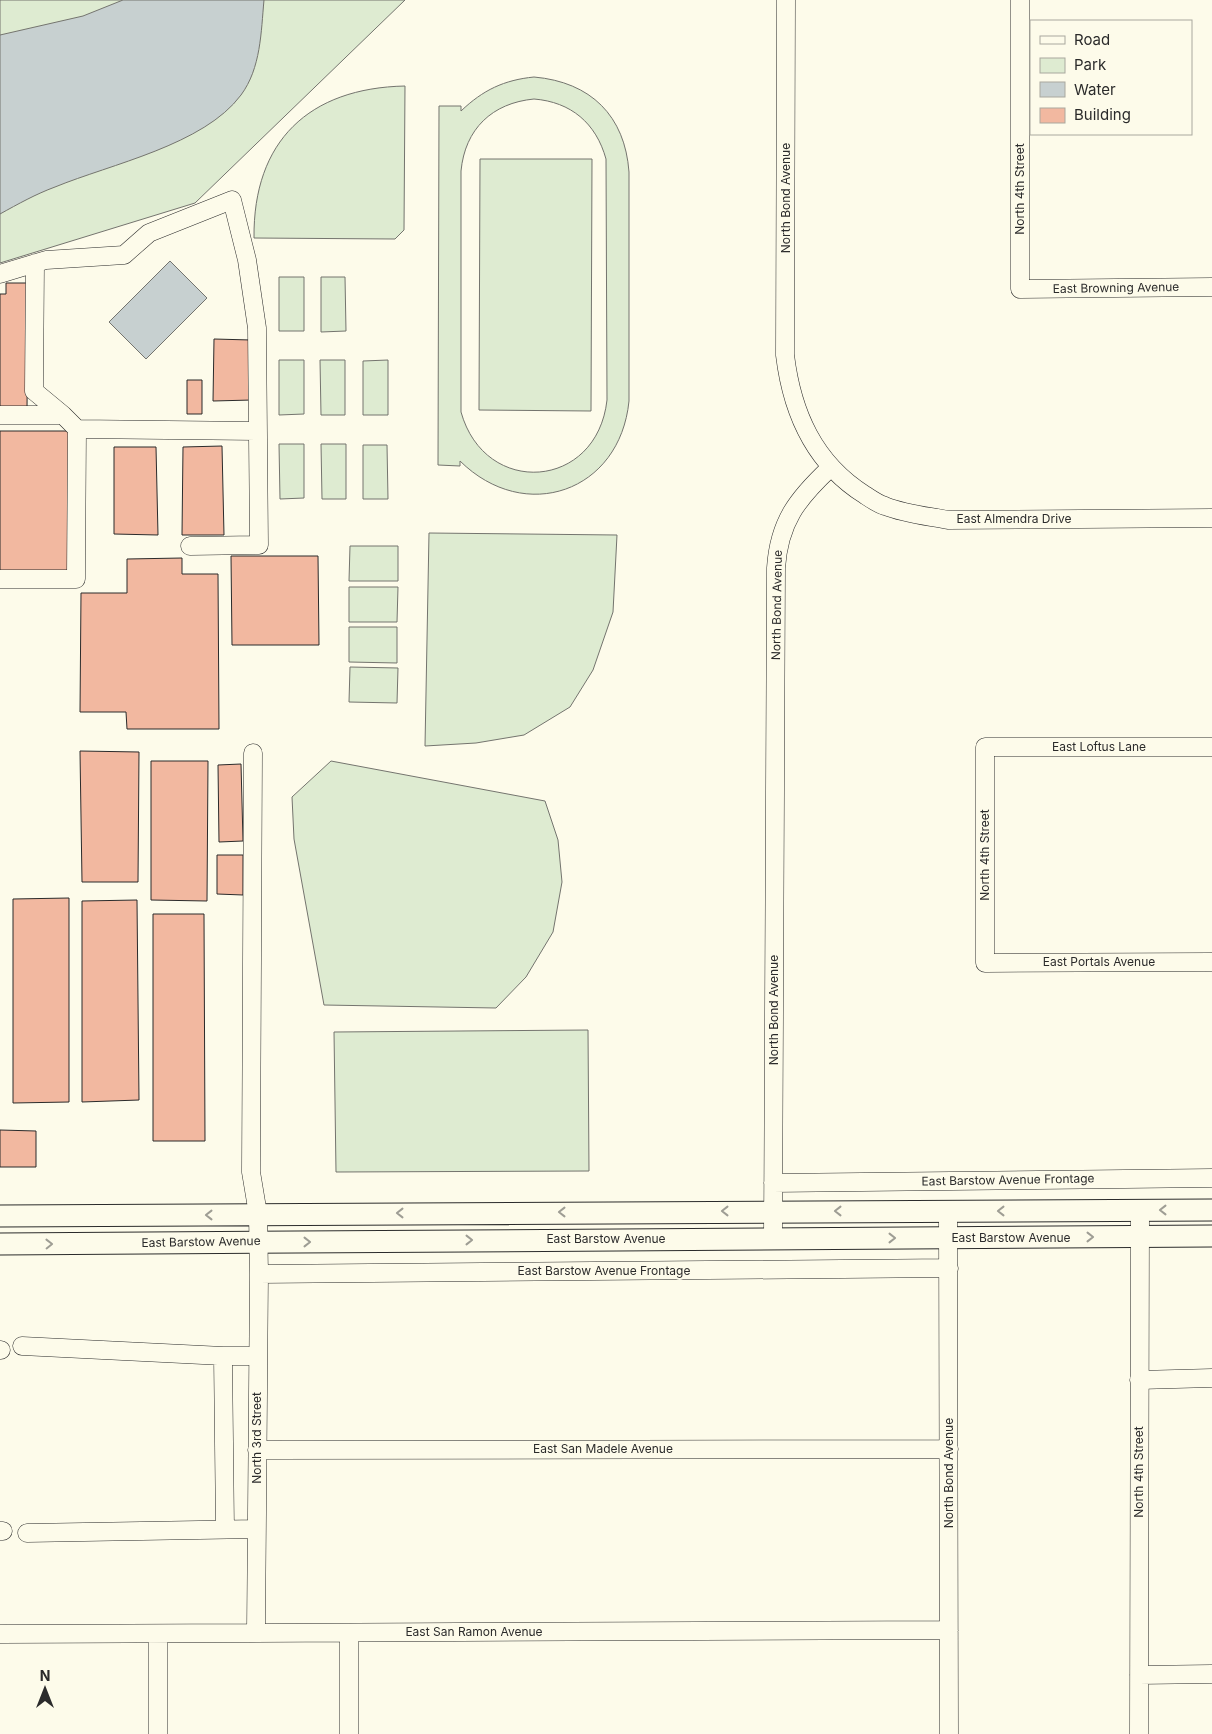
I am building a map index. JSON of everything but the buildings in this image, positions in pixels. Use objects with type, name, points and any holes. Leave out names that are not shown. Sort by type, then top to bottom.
[{"type":"main road","points":[[0,1216],[1212,1210]]},
{"type":"main road","name":"East Barstow Avenue","points":[[0,1244],[1212,1236]]},
{"type":"street","name":"North Bond Avenue","points":[[774,1238],[778,546],[785,522],[798,501],[830,468],[798,413],[789,386],[785,355],[786,0]]},
{"type":"street","name":"North 4th Street","points":[[1020,0],[1020,289]]},
{"type":"street","points":[[0,274],[46,260],[124,255],[149,234],[232,200],[247,260],[257,328],[260,545],[190,546]]},
{"type":"street","points":[[34,415],[35,263]]},
{"type":"street","name":"East Browning Avenue","points":[[1020,289],[1212,287]]},
{"type":"street","points":[[34,391],[77,429],[258,431]]},
{"type":"street","points":[[0,415],[63,415]]},
{"type":"street","points":[[0,579],[76,579],[77,429]]},
{"type":"street","name":"East Almendra Drive","points":[[830,468],[856,489],[883,506],[948,520],[1212,518]]},
{"type":"street","name":"North 4th Street","points":[[985,747],[985,963]]},
{"type":"street","name":"East Loftus Lane","points":[[985,747],[1212,747]]},
{"type":"street","name":"North 3rd Street","points":[[253,753],[252,1172],[258,1214],[259,1274],[256,1633]]},
{"type":"street","name":"East Portals Avenue","points":[[985,963],[1212,962]]},
{"type":"street","name":"East Barstow Avenue Frontage","points":[[773,1183],[1212,1178]]},
{"type":"street","name":"North 4th Street","points":[[1139,1734],[1140,1210]]},
{"type":"street","name":"North Bond Avenue","points":[[948,1211],[949,1734]]},
{"type":"street","name":"East Barstow Avenue Frontage","points":[[259,1274],[949,1268]]},
{"type":"street","points":[[22,1346],[257,1356]]},
{"type":"street","points":[[223,1356],[225,1529]]},
{"type":"street","points":[[1140,1380],[1212,1378]]},
{"type":"street","name":"East San Madele Avenue","points":[[257,1450],[949,1449]]},
{"type":"street","points":[[27,1533],[256,1529]]},
{"type":"street","name":"East San Ramon Avenue","points":[[0,1634],[949,1630]]},
{"type":"street","points":[[349,1633],[350,1734]]},
{"type":"street","points":[[158,1634],[158,1734]]},
{"type":"street","points":[[1139,1675],[1212,1674]]},
{"type":"green space","points":[[0,0],[405,0],[195,203],[0,263]]},
{"type":"green space","points":[[534,77],[554,80],[572,86],[588,94],[601,105],[612,119],[620,134],[626,152],[629,172],[629,401],[622,432],[608,458],[589,477],[566,489],[540,494],[513,491],[486,481],[460,461],[460,466],[438,465],[439,106],[461,106],[461,111],[477,97],[494,87],[523,78]],"holes":[[[534,99],[547,101],[570,110],[589,125],[602,146],[606,159],[607,400],[599,430],[583,452],[563,466],[539,472],[515,470],[493,459],[474,440],[461,412],[461,171],[468,143],[483,121],[494,112],[519,102]]]},
{"type":"green space","points":[[405,86],[404,230],[395,239],[254,238],[256,204],[264,174],[276,148],[293,126],[315,109],[341,97],[371,89]]},
{"type":"green space","points":[[480,159],[592,159],[591,411],[479,410]]},
{"type":"green space","points":[[279,277],[304,277],[304,331],[279,331]]},
{"type":"green space","points":[[321,277],[345,277],[346,331],[321,332]]},
{"type":"green space","points":[[279,360],[304,360],[304,414],[279,415]]},
{"type":"green space","points":[[320,360],[345,360],[345,415],[321,415]]},
{"type":"green space","points":[[388,360],[388,415],[363,415],[363,361]]},
{"type":"green space","points":[[279,444],[304,444],[304,498],[280,499]]},
{"type":"green space","points":[[321,444],[346,444],[346,499],[322,499]]},
{"type":"green space","points":[[363,445],[387,445],[388,499],[363,499]]},
{"type":"green space","points":[[429,533],[617,535],[613,612],[593,670],[570,707],[524,735],[476,743],[425,746]]},
{"type":"green space","points":[[350,546],[398,546],[398,581],[349,581]]},
{"type":"green space","points":[[349,587],[398,587],[397,622],[349,622]]},
{"type":"green space","points":[[349,627],[397,627],[397,663],[349,662]]},
{"type":"green space","points":[[350,667],[398,668],[397,703],[349,702]]},
{"type":"green space","points":[[331,761],[545,801],[558,840],[562,882],[553,932],[526,977],[496,1008],[324,1005],[294,839],[292,797]]},
{"type":"green space","points":[[588,1030],[589,1171],[336,1172],[334,1032]]},
{"type":"water","points":[[123,0],[264,0],[259,49],[248,84],[241,95],[225,112],[181,140],[48,190],[0,214],[0,35],[83,16]]},
{"type":"water","points":[[170,261],[207,298],[146,359],[109,322]]}]
